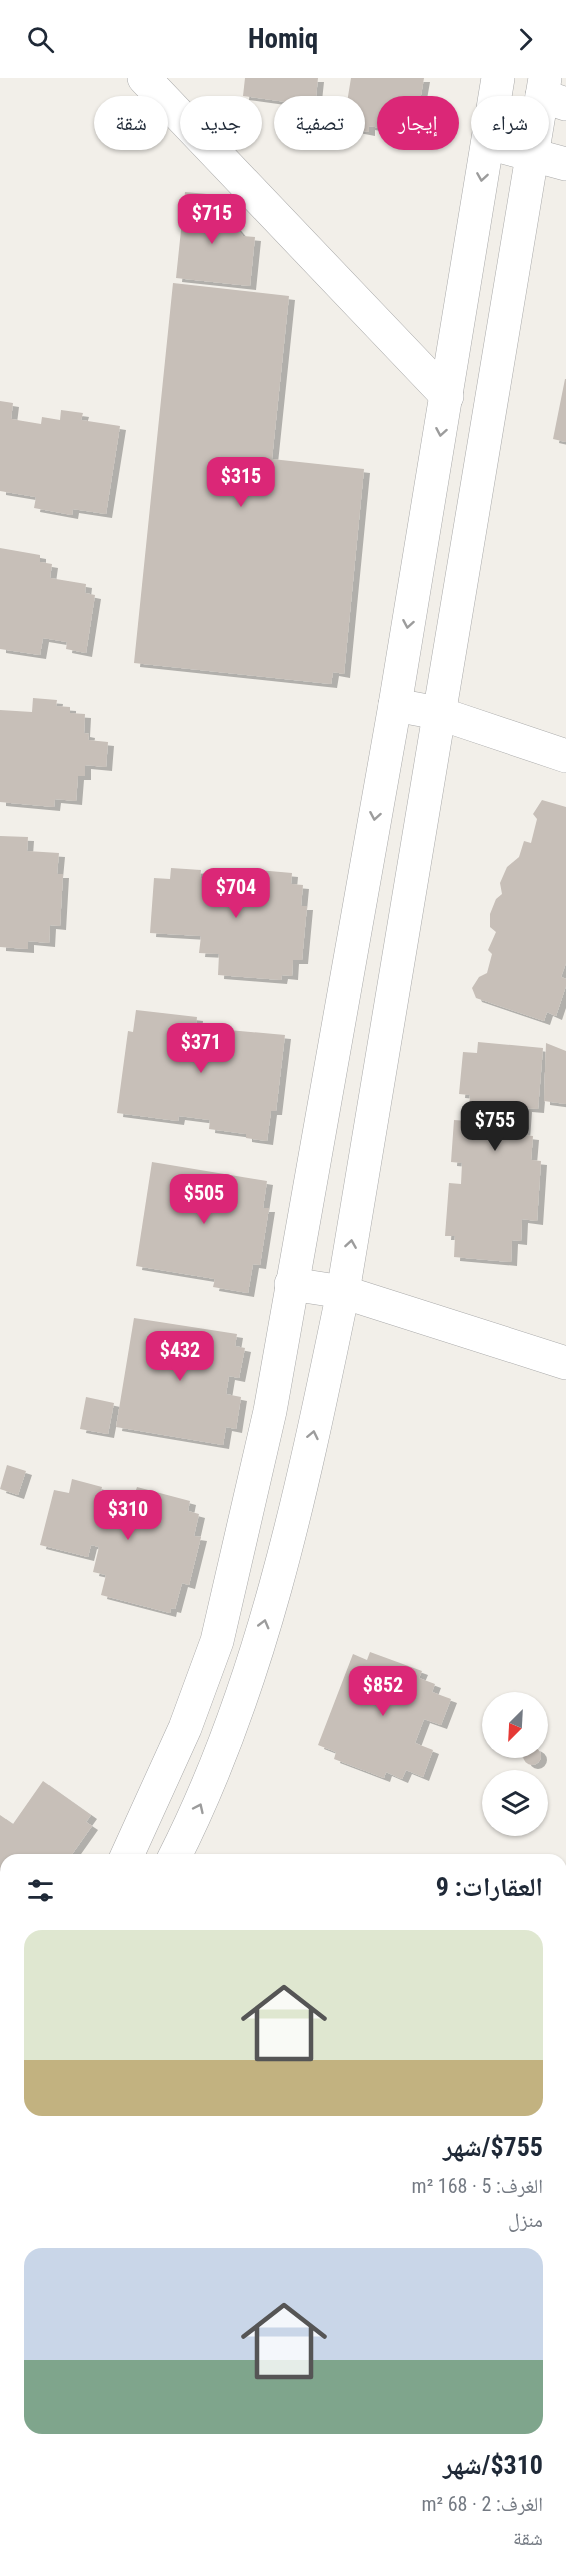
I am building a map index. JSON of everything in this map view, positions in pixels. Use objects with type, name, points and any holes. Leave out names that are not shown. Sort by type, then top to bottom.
[{"type":"street","points":[[144,78],[447,396]]},
{"type":"street","points":[[495,96],[498,78]]},
{"type":"street","points":[[176,1854],[201,1805],[256,1654],[305,1473],[343,1292],[438,713],[534,154],[551,93]]},
{"type":"street","points":[[128,1854],[185,1728],[217,1641],[270,1411],[395,705],[487,150]]},
{"type":"street","points":[[517,150],[566,164]]},
{"type":"street","points":[[395,705],[438,713],[566,756]]},
{"type":"street","points":[[291,1284],[343,1292],[566,1363]]},
{"type":"building","points":[[245,78],[318,78],[316,96],[274,96],[274,100],[262,99],[262,96],[243,96]]},
{"type":"building","points":[[351,78],[424,78],[421,96],[377,96],[377,127],[369,126],[369,132],[365,131],[365,96],[348,96]]},
{"type":"building","points":[[185,192],[207,194],[243,236],[255,237],[250,286],[176,278]]},
{"type":"building","points":[[173,283],[289,296],[272,459],[364,469],[344,674],[333,672],[331,684],[134,663]]},
{"type":"building","points":[[566,379],[566,442],[553,439]]},
{"type":"building","points":[[0,401],[13,403],[11,419],[41,424],[42,417],[60,420],[61,410],[83,413],[81,420],[120,426],[106,514],[73,509],[72,515],[34,508],[36,497],[0,491]]},
{"type":"building","points":[[0,548],[40,555],[40,562],[52,564],[50,578],[86,584],[85,593],[95,595],[86,653],[66,649],[67,642],[43,638],[40,655],[0,649]]},
{"type":"building","points":[[33,698],[57,700],[56,706],[70,707],[70,713],[85,714],[84,733],[89,734],[88,740],[108,742],[106,767],[85,765],[85,776],[78,776],[76,801],[55,799],[54,807],[0,802],[0,710],[32,712]]},
{"type":"building","points":[[542,800],[566,807],[566,963],[561,977],[566,979],[566,986],[556,1016],[547,1012],[544,1021],[476,998],[472,988],[479,977],[487,973],[492,954],[488,950],[496,932],[490,927],[490,914],[496,899],[502,894],[500,883],[507,867],[519,857],[524,841],[531,843],[537,819],[533,814]]},
{"type":"building","points":[[0,836],[28,837],[27,851],[59,853],[57,874],[63,874],[60,926],[50,925],[49,943],[28,941],[28,949],[0,947]]},
{"type":"building","points":[[171,868],[201,870],[200,878],[226,880],[226,872],[234,873],[235,868],[292,873],[291,884],[303,885],[301,906],[307,906],[302,960],[293,960],[292,976],[282,975],[281,980],[218,975],[219,954],[199,953],[201,936],[150,933],[154,878],[170,879]]},
{"type":"building","points":[[136,1010],[197,1017],[196,1027],[285,1035],[276,1111],[271,1111],[267,1141],[246,1138],[246,1134],[209,1129],[210,1120],[179,1116],[178,1121],[117,1113],[128,1031],[133,1032]]},
{"type":"building","points":[[478,1042],[543,1048],[538,1109],[526,1108],[524,1135],[533,1136],[531,1160],[541,1161],[537,1221],[522,1219],[521,1241],[512,1240],[511,1262],[454,1257],[455,1236],[445,1236],[449,1183],[461,1184],[462,1163],[451,1162],[454,1120],[468,1121],[470,1095],[459,1094],[463,1052],[477,1053]]},
{"type":"building","points":[[546,1043],[566,1051],[566,1104],[544,1101]]},
{"type":"building","points":[[152,1162],[267,1181],[263,1208],[269,1208],[260,1265],[253,1264],[248,1293],[213,1287],[215,1279],[136,1266]]},
{"type":"building","points":[[134,1318],[237,1334],[235,1346],[245,1348],[239,1378],[229,1376],[226,1394],[241,1397],[236,1429],[226,1427],[223,1445],[116,1427]]},
{"type":"building","points":[[86,1397],[114,1403],[108,1434],[80,1429]]},
{"type":"building","points":[[7,1465],[26,1471],[18,1495],[0,1489]]},
{"type":"building","points":[[72,1479],[102,1487],[98,1503],[121,1508],[126,1491],[135,1493],[137,1487],[190,1501],[188,1511],[199,1514],[194,1536],[201,1537],[189,1585],[182,1583],[175,1609],[171,1608],[170,1613],[101,1595],[106,1575],[93,1572],[99,1547],[91,1545],[88,1557],[40,1545],[54,1490],[69,1493]]},
{"type":"building","points":[[370,1652],[422,1671],[419,1678],[435,1684],[432,1692],[451,1699],[441,1725],[424,1719],[415,1743],[433,1750],[423,1777],[406,1770],[402,1779],[386,1772],[384,1778],[334,1759],[336,1752],[318,1745],[353,1654],[367,1660]]},
{"type":"building","points":[[524,1758],[540,1758],[532,1765]]},
{"type":"building","points":[[43,1781],[91,1815],[86,1822],[92,1826],[72,1854],[0,1854],[0,1815],[13,1824]]}]
